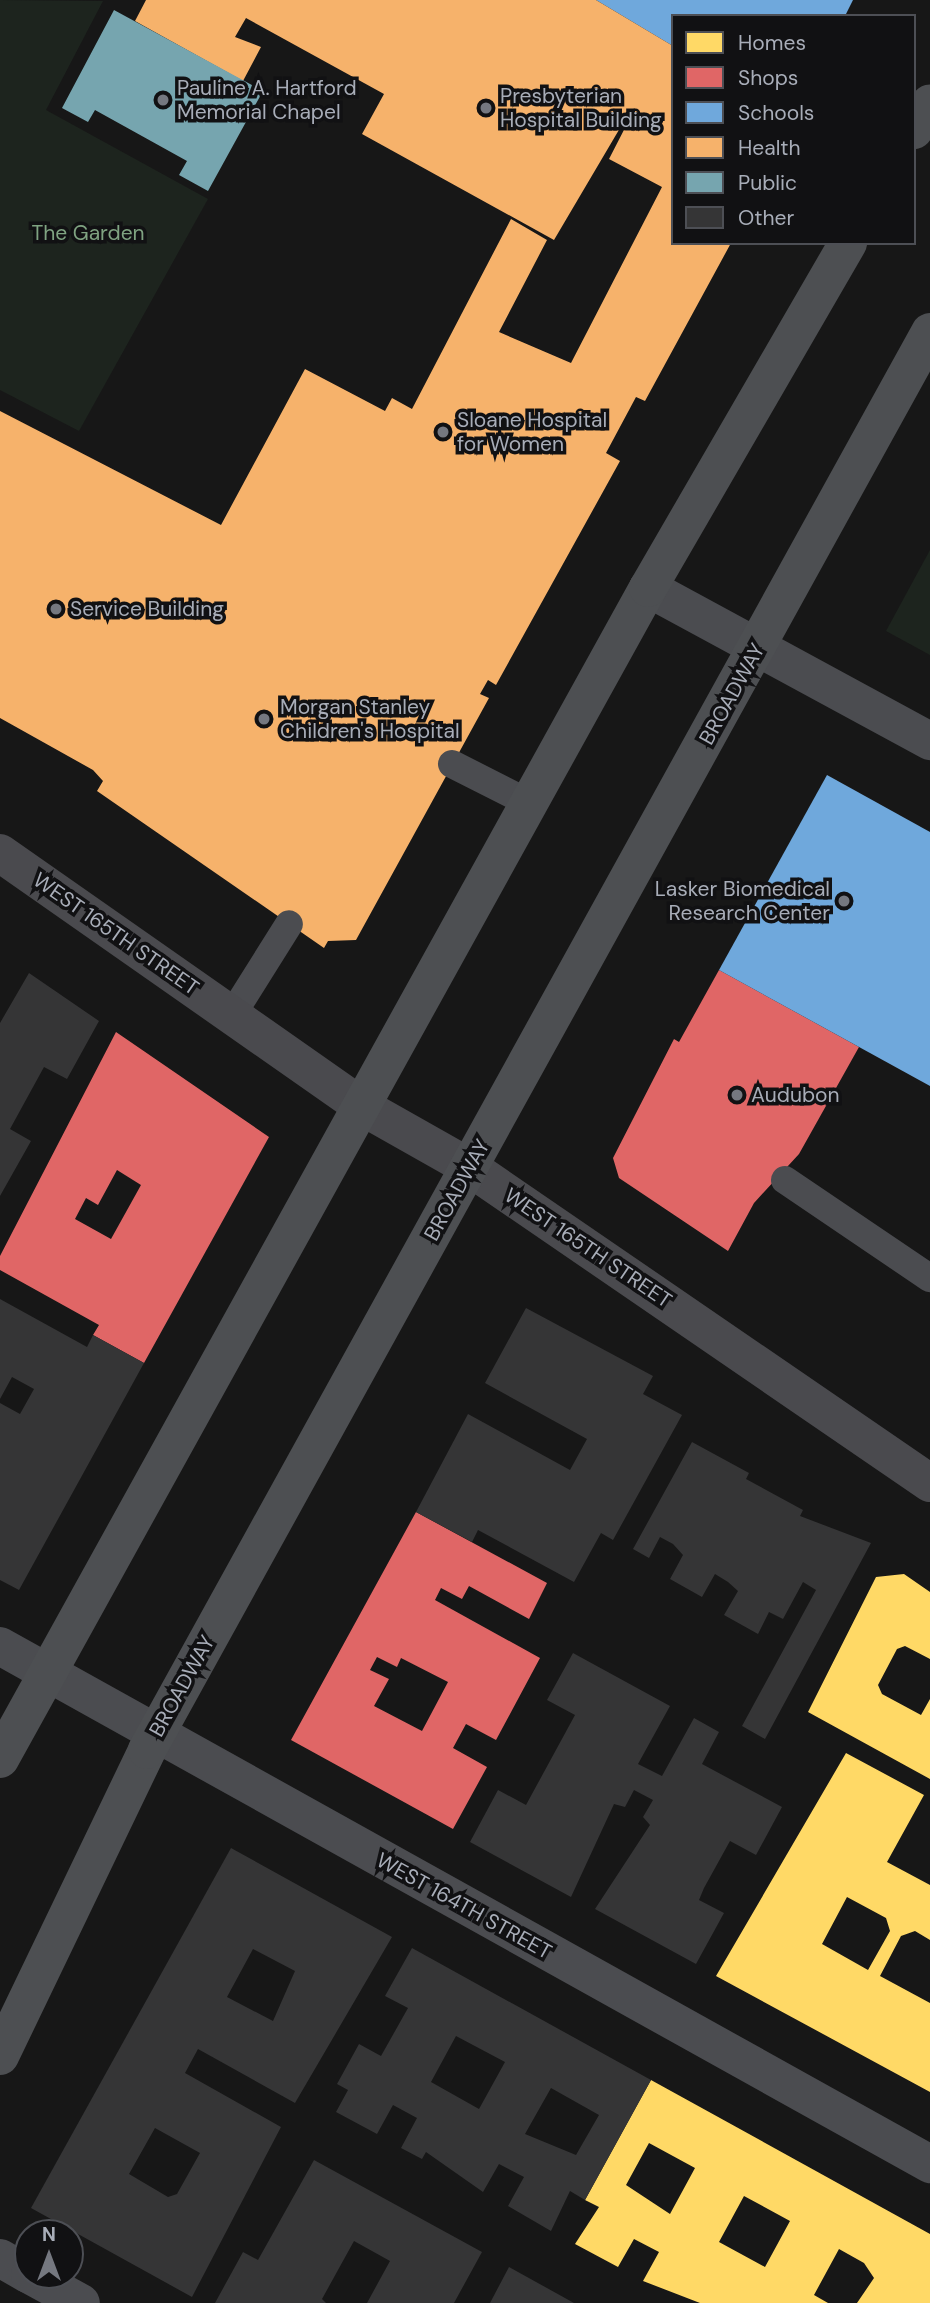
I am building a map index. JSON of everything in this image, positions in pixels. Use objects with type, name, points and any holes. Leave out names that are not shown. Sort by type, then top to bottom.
[{"type":"main road","points":[[916,127],[930,103]]},
{"type":"main road","points":[[0,1759],[648,589],[847,245]]},
{"type":"main road","name":"BROADWAY","points":[[0,2056],[155,1734],[930,332]]},
{"type":"main road","name":"WEST 165TH STREET","points":[[0,853],[361,1106],[469,1167],[930,1483]]},
{"type":"street","points":[[648,589],[756,651],[930,741]]},
{"type":"street","name":"WEST 164TH STREET","points":[[0,1646],[930,2164]]},
{"type":"street","points":[[56,2289],[81,2303]]},
{"type":"lane","points":[[452,764],[529,803]]},
{"type":"lane","points":[[232,1015],[289,924]]},
{"type":"lane","points":[[785,1180],[930,1278]]},
{"type":"green space","name":"The Garden","points":[[0,0],[103,1],[46,110],[208,199],[79,431],[0,390]]},
{"type":"green space","points":[[930,550],[930,655],[886,631]]},
{"type":"building: Homes","points":[[904,1574],[930,1592],[930,1659],[905,1646],[897,1649],[878,1685],[882,1694],[921,1715],[930,1699],[930,1779],[808,1712],[876,1577]]},
{"type":"building: Homes","points":[[846,1753],[924,1795],[887,1862],[930,1885],[930,1940],[915,1931],[901,1936],[880,1976],[930,2003],[930,2092],[716,1976]],"holes":[[[847,1897],[886,1918],[890,1931],[868,1970],[822,1944]]]},
{"type":"building: Homes","points":[[651,2080],[930,2234],[930,2303],[857,2303],[874,2278],[864,2263],[839,2249],[814,2295],[828,2303],[700,2303],[643,2281],[659,2252],[634,2239],[618,2267],[575,2244],[599,2207],[585,2200]],"holes":[[[649,2143],[695,2168],[670,2214],[626,2185]],[[744,2196],[790,2221],[765,2267],[719,2242]]]},
{"type":"building: Shops","name":"Audubon","points":[[719,970],[859,1047],[799,1154],[754,1203],[728,1251],[619,1178],[613,1158],[674,1039],[679,1042]]},
{"type":"building: Shops","points":[[116,1032],[269,1137],[144,1363],[93,1335],[99,1325],[0,1270],[0,1256]],"holes":[[[117,1170],[141,1185],[111,1239],[75,1219],[86,1198],[98,1205]]]},
{"type":"building: Shops","points":[[416,1512],[547,1583],[529,1619],[469,1586],[462,1599],[441,1588],[435,1600],[540,1658],[496,1740],[466,1724],[453,1748],[487,1767],[453,1829],[291,1740]],"holes":[[[377,1657],[397,1667],[401,1658],[448,1682],[422,1731],[374,1706],[389,1679],[370,1670]]]},
{"type":"building: Schools","points":[[596,0],[853,0],[846,14],[671,14],[671,45]]},
{"type":"building: Schools","name":"Lasker Biomedical Research Center","points":[[827,775],[930,832],[930,1086],[719,970]]},
{"type":"building: Health","points":[[146,0],[596,0],[671,45],[671,245],[730,245],[645,401],[636,397],[606,453],[620,461],[496,685],[488,680],[480,694],[489,698],[356,940],[328,941],[324,948],[97,791],[103,781],[93,770],[0,718],[0,411],[221,525],[305,369],[385,411],[392,398],[412,409],[511,219],[547,240],[499,332],[571,363],[662,187],[609,159],[627,124],[611,116],[623,123],[554,240],[362,134],[384,94],[246,18],[235,37],[261,47],[243,81],[135,21]]},
{"type":"building: Public","name":"Pauline A. Hartford Memorial Chapel","points":[[114,10],[263,91],[208,191],[179,175],[187,161],[95,110],[88,122],[62,108]]},
{"type":"building: Other","points":[[29,973],[99,1021],[67,1079],[44,1067],[10,1129],[31,1141],[0,1196],[0,1023]]},
{"type":"building: Other","points":[[0,1299],[87,1347],[93,1335],[144,1363],[19,1590],[0,1580],[0,1403],[20,1414],[34,1389],[12,1377],[0,1399]]},
{"type":"building: Other","points":[[526,1308],[653,1376],[643,1394],[682,1415],[613,1540],[601,1533],[574,1582],[478,1530],[472,1542],[416,1512],[468,1414],[570,1470],[587,1439],[485,1383]]},
{"type":"building: Other","points":[[692,1442],[749,1473],[746,1479],[803,1510],[800,1516],[871,1543],[765,1739],[742,1726],[816,1590],[803,1582],[783,1619],[769,1612],[758,1634],[724,1615],[738,1591],[728,1582],[715,1574],[702,1597],[670,1579],[683,1555],[673,1544],[660,1537],[649,1558],[633,1549]]},
{"type":"building: Other","points":[[573,1653],[670,1706],[638,1764],[662,1776],[694,1718],[719,1732],[702,1764],[782,1807],[756,1855],[730,1841],[704,1888],[699,1900],[724,1913],[696,1964],[595,1909],[650,1825],[643,1817],[653,1800],[634,1790],[625,1807],[614,1804],[571,1897],[470,1842],[498,1790],[526,1805],[575,1715],[547,1700]]},
{"type":"building: Other","points":[[231,1848],[392,1937],[295,2103],[198,2049],[185,2073],[281,2127],[192,2297],[84,2237],[84,2219],[51,2219],[31,2208]],"holes":[[[253,1949],[295,1971],[273,2021],[227,1997]],[[155,2128],[200,2153],[177,2194],[168,2197],[129,2174]]]},
{"type":"building: Other","points":[[412,1948],[651,2080],[585,2200],[570,2191],[551,2231],[508,2206],[524,2177],[499,2164],[483,2192],[426,2152],[422,2159],[401,2148],[417,2118],[393,2105],[377,2134],[336,2112],[348,2090],[337,2084],[359,2044],[381,2056],[408,2008],[385,1996]],"holes":[[[456,2036],[505,2062],[479,2109],[431,2082]],[[551,2088],[599,2115],[576,2155],[525,2134]]]},
{"type":"building: Other","points":[[314,2160],[482,2252],[454,2303],[367,2303],[390,2261],[354,2241],[322,2299],[326,2303],[215,2303],[243,2252],[258,2260]]},
{"type":"building: Other","points":[[509,2267],[574,2303],[490,2303]]},
{"type":"place","name":"Pauline A. Hartford Memorial Chapel","points":[[163,100]]},
{"type":"place","name":"Presbyterian Hospital Building","points":[[486,108]]},
{"type":"place","name":"Sloane Hospital for Women","points":[[443,432]]},
{"type":"place","name":"Service Building","points":[[56,609]]},
{"type":"place","name":"Morgan Stanley Children's Hospital","points":[[264,719]]},
{"type":"place","name":"Lasker Biomedical Research Center","points":[[844,901]]},
{"type":"place","name":"Audubon","points":[[737,1095]]}]
